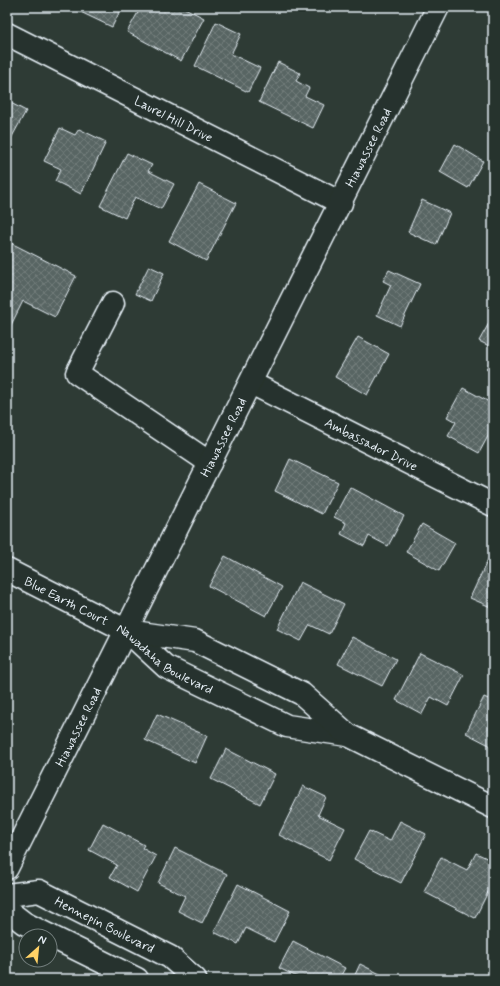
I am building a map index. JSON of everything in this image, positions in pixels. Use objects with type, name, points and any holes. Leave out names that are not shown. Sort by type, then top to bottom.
[{"type":"street","name":"Hiawassee Road","points":[[7,868],[127,631],[438,7]]},
{"type":"street","name":"Laurel Hill Drive","points":[[7,34],[341,203]]},
{"type":"street","points":[[113,303],[78,373],[210,463]]},
{"type":"street","name":"Ambassador Drive","points":[[251,383],[493,505]]},
{"type":"street","name":"Blue Earth Court","points":[[7,570],[127,631]]},
{"type":"street","name":"Nawadaha Boulevard","points":[[127,631],[166,667],[287,726],[348,735]]},
{"type":"street","name":"Nawadaha Boulevard","points":[[127,631],[195,641],[302,694],[348,735],[493,807]]},
{"type":"street","name":"Hennepin Boulevard","points":[[7,895],[39,891],[170,957],[195,979]]},
{"type":"street","points":[[7,910],[24,923],[34,928]]},
{"type":"street","points":[[58,940],[137,979]]},
{"type":"building","points":[[70,7],[122,7],[112,27]]},
{"type":"building","points":[[141,7],[183,7],[204,18],[181,61],[127,32]]},
{"type":"building","points":[[216,22],[241,34],[231,54],[260,68],[248,92],[195,66]]},
{"type":"building","points":[[278,62],[300,73],[296,81],[309,88],[305,96],[324,105],[313,128],[259,102]]},
{"type":"building","points":[[7,101],[26,111],[7,146]]},
{"type":"building","points":[[60,128],[75,135],[79,129],[106,142],[81,194],[55,181],[61,169],[44,161]]},
{"type":"building","points":[[455,144],[483,161],[468,188],[440,172]]},
{"type":"building","points":[[127,153],[152,165],[148,171],[174,184],[161,209],[135,197],[125,218],[100,206]]},
{"type":"building","points":[[199,184],[236,203],[206,261],[169,241]]},
{"type":"building","points":[[422,200],[450,213],[436,245],[408,232]]},
{"type":"building","points":[[7,241],[76,276],[55,317],[23,301],[7,333]]},
{"type":"building","points":[[149,266],[164,273],[151,301],[135,294]]},
{"type":"building","points":[[389,270],[420,284],[400,326],[377,315],[391,285],[383,281]]},
{"type":"building","points":[[493,316],[493,348],[479,341]]},
{"type":"building","points":[[358,337],[389,354],[367,395],[335,377]]},
{"type":"building","points":[[493,356],[493,373],[486,369]]},
{"type":"building","points":[[463,388],[493,404],[493,427],[479,453],[448,436],[456,422],[447,417]]},
{"type":"building","points":[[290,459],[338,482],[322,514],[275,491]]},
{"type":"building","points":[[350,487],[404,516],[388,546],[369,536],[364,546],[341,534],[346,523],[334,517]]},
{"type":"building","points":[[422,524],[455,543],[439,571],[406,552]]},
{"type":"building","points":[[225,556],[282,587],[266,616],[209,586]]},
{"type":"building","points":[[489,557],[493,558],[493,608],[470,598]]},
{"type":"building","points":[[300,582],[344,604],[329,634],[310,625],[301,641],[277,629]]},
{"type":"building","points":[[352,637],[396,659],[382,686],[338,664]]},
{"type":"building","points":[[420,653],[464,675],[448,706],[431,697],[422,714],[396,700]]},
{"type":"building","points":[[484,697],[493,701],[493,747],[466,733]]},
{"type":"building","points":[[157,714],[207,736],[195,763],[145,740]]},
{"type":"building","points":[[226,749],[275,774],[260,804],[211,779]]},
{"type":"building","points":[[303,786],[326,797],[318,815],[345,828],[329,860],[279,835]]},
{"type":"building","points":[[400,821],[426,834],[401,883],[354,859],[369,831],[390,841]]},
{"type":"building","points":[[103,823],[144,845],[142,848],[156,856],[137,892],[110,877],[117,865],[89,850]]},
{"type":"building","points":[[175,848],[227,874],[202,923],[178,911],[185,896],[158,883]]},
{"type":"building","points":[[476,853],[493,861],[493,882],[475,918],[424,892],[441,857],[467,870]]},
{"type":"building","points":[[238,884],[290,911],[274,942],[246,928],[238,944],[214,932]]},
{"type":"building","points":[[293,941],[345,968],[339,979],[301,979],[279,968]]},
{"type":"building","points":[[360,964],[390,979],[353,979]]}]
